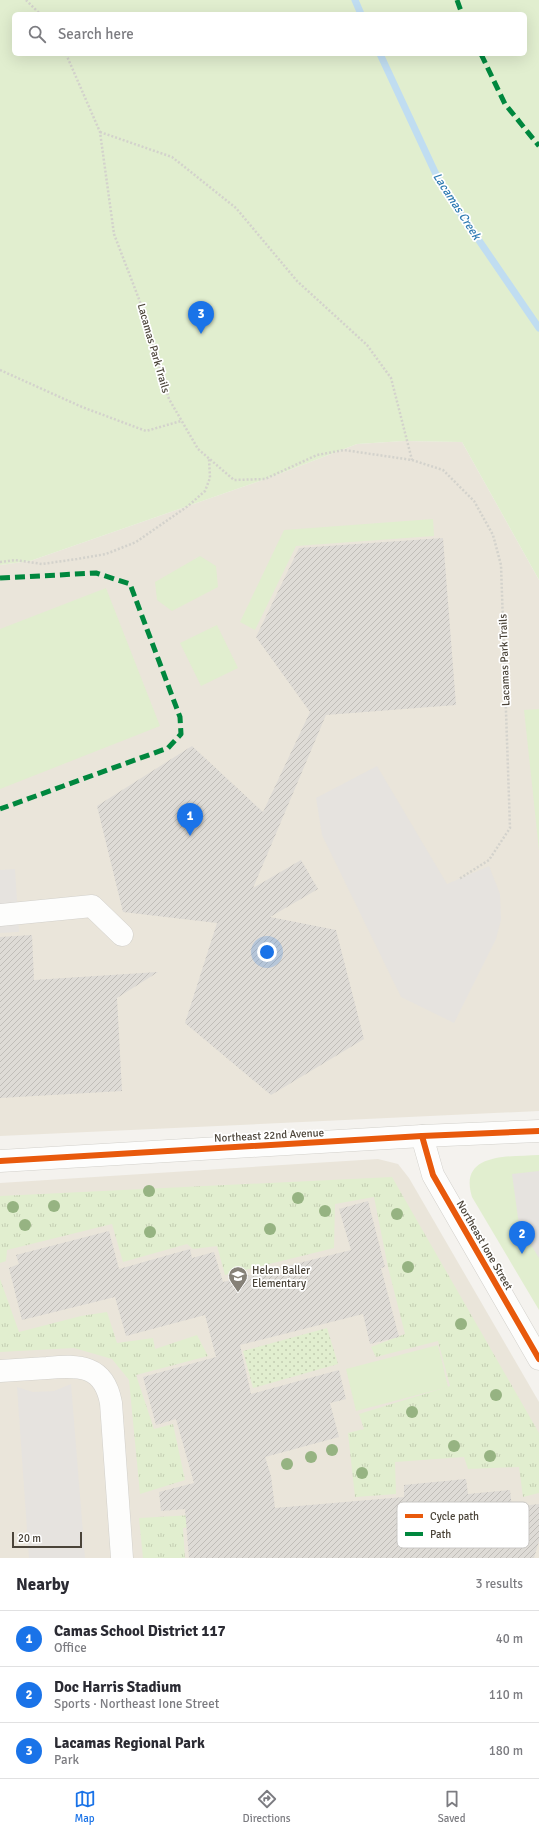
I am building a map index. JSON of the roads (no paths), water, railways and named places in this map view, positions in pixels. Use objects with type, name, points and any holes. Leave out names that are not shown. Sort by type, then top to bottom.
[{"type":"street","points":[[0,915],[92,906],[122,935]]},
{"type":"street","name":"Northeast 22nd Avenue","points":[[0,1161],[422,1136],[539,1131]]},
{"type":"street","name":"Northeast Ione Street","points":[[422,1136],[433,1175],[539,1360]]},
{"type":"street","points":[[0,1371],[71,1366],[84,1368],[94,1373],[103,1381],[109,1391],[111,1403],[122,1558]]},
{"type":"waterway","name":"Lacamas Creek","points":[[355,0],[360,12]]},
{"type":"waterway","name":"Lacamas Creek","points":[[381,56],[441,185],[539,328]]},
{"type":"place","name":"Lacamas Regional Park","points":[[201,334]]},
{"type":"place","name":"Camas School District 117","points":[[190,836]]},
{"type":"place","name":"Doc Harris Stadium","points":[[522,1254]]},
{"type":"place","name":"Helen Baller Elementary","points":[[238,1293]]}]
